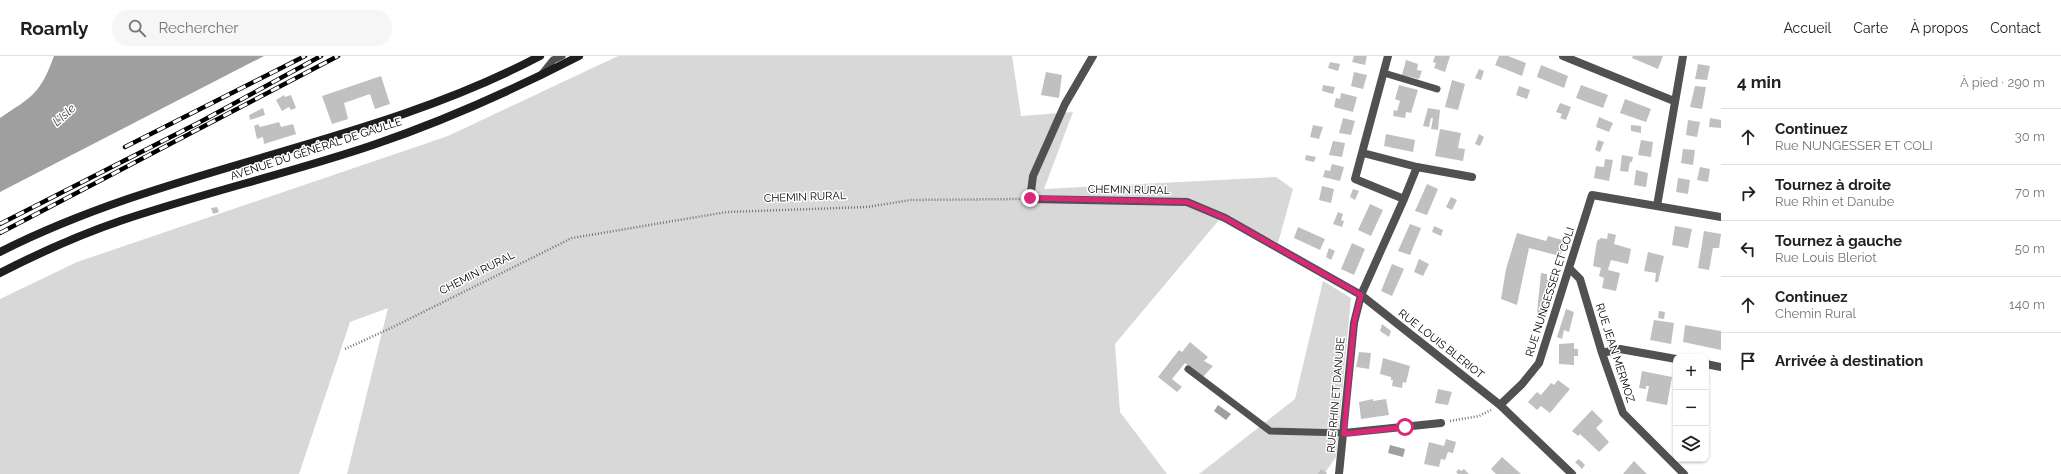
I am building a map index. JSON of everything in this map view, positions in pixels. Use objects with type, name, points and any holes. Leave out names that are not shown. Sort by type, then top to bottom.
[{"type":"main road","name":"AVENUE DU GÉNÉRAL DE GAULLE","points":[[0,252],[41,231],[120,202],[357,129],[447,98],[538,56]]},
{"type":"main road","name":"AVENUE DU GÉNÉRAL DE GAULLE","points":[[0,273],[44,251],[120,221],[373,145],[464,110],[539,77],[579,56]]},
{"type":"street","points":[[1030,198],[1033,176],[1065,104],[1092,56]]},
{"type":"street","points":[[1388,56],[1355,180],[1404,199]]},
{"type":"street","points":[[1563,56],[1674,101]]},
{"type":"street","points":[[1683,56],[1657,206],[1721,217]]},
{"type":"street","points":[[1363,154],[1417,167],[1472,177]]},
{"type":"street","name":"RUE RHIN ET DANUBE","points":[[1339,474],[1354,323],[1361,295],[1417,167]]},
{"type":"street","name":"RUE NUNGESSER ET COLI","points":[[1500,405],[1522,384],[1539,363],[1592,195],[1657,206]]},
{"type":"street","name":"CHEMIN RURAL","points":[[1030,198],[1187,202],[1225,218],[1282,250]]},
{"type":"street","name":"RUE LOUIS BLERIOT","points":[[1282,250],[1361,295],[1500,405],[1572,474]]},
{"type":"street","name":"RUE JEAN MERMOZ","points":[[1569,268],[1580,279],[1602,353],[1623,413],[1684,474]]},
{"type":"street","points":[[1602,353],[1620,349],[1673,358]]},
{"type":"street","points":[[1709,365],[1721,367]]},
{"type":"street","points":[[1344,434],[1441,423]]},
{"type":"lane","points":[[539,77],[553,60],[562,56]]},
{"type":"lane","points":[[1384,73],[1438,89]]},
{"type":"lane","points":[[1188,369],[1270,430],[1344,434]]},
{"type":"path","name":"CHEMIN RURAL","points":[[345,349],[393,327],[572,238],[727,212],[867,207],[911,200],[1030,198]]},
{"type":"path","points":[[1441,423],[1479,416],[1500,405]]},
{"type":"shaded area","points":[[618,56],[1012,56],[1021,116],[1073,112],[1044,189],[1276,177],[1293,189],[1278,243],[1224,214],[1115,344],[1120,412],[1167,474],[347,474],[388,308],[350,322],[299,474],[0,474],[0,299],[77,262],[448,136]]},
{"type":"shaded area","points":[[1323,281],[1351,298],[1336,457],[1324,474],[1199,474],[1295,399]]},
{"type":"water","name":"L'Isle","points":[[54,56],[264,56],[0,192],[0,118],[28,99],[34,93],[44,79]]},
{"type":"water","points":[[1218,405],[1231,414],[1226,420],[1214,411]]},
{"type":"water","points":[[1390,445],[1405,449],[1403,457],[1388,453]]},
{"type":"building","points":[[1354,56],[1367,56],[1365,65],[1352,62]]},
{"type":"building","points":[[1435,56],[1450,56],[1445,72],[1434,68],[1436,63],[1433,62]]},
{"type":"building","points":[[1499,56],[1508,56],[1526,63],[1522,76],[1495,65]]},
{"type":"building","points":[[1633,56],[1663,56],[1658,69],[1632,58]]},
{"type":"building","points":[[1406,60],[1418,64],[1417,70],[1422,71],[1419,79],[1402,75]]},
{"type":"building","points":[[1330,62],[1340,64],[1338,71],[1328,68]]},
{"type":"building","points":[[1698,64],[1710,66],[1707,80],[1695,79]]},
{"type":"building","points":[[1541,65],[1568,76],[1564,88],[1537,77]]},
{"type":"building","points":[[1479,69],[1484,71],[1481,80],[1475,78]]},
{"type":"building","points":[[1046,72],[1062,75],[1059,98],[1041,95]]},
{"type":"building","points":[[1354,72],[1367,75],[1363,89],[1351,86]]},
{"type":"building","points":[[381,76],[390,104],[375,109],[370,94],[344,103],[348,119],[332,124],[322,96]]},
{"type":"building","points":[[1452,80],[1465,84],[1458,110],[1445,107]]},
{"type":"building","points":[[1323,85],[1335,87],[1333,94],[1322,91]]},
{"type":"building","points":[[1399,85],[1418,90],[1411,113],[1406,112],[1405,118],[1393,116],[1394,110],[1397,111],[1400,101],[1395,99]]},
{"type":"building","points":[[1581,85],[1608,95],[1603,108],[1576,98]]},
{"type":"building","points":[[1519,86],[1530,90],[1527,99],[1516,95]]},
{"type":"building","points":[[1695,86],[1706,87],[1702,109],[1690,107]]},
{"type":"building","points":[[1341,93],[1357,97],[1353,112],[1334,107],[1336,98],[1340,99]]},
{"type":"building","points":[[284,95],[285,97],[291,95],[296,108],[291,110],[289,107],[282,111],[276,100]]},
{"type":"building","points":[[1625,99],[1651,109],[1646,122],[1620,113]]},
{"type":"building","points":[[1560,103],[1571,107],[1566,120],[1560,118],[1562,114],[1556,112]]},
{"type":"building","points":[[263,108],[265,115],[250,120],[249,115]]},
{"type":"building","points":[[1428,108],[1440,110],[1438,130],[1431,129],[1433,118],[1431,118],[1429,127],[1423,126]]},
{"type":"building","points":[[1599,117],[1613,123],[1609,132],[1596,127]]},
{"type":"building","points":[[1343,118],[1355,121],[1351,135],[1339,133]]},
{"type":"building","points":[[1710,118],[1721,120],[1721,128],[1709,127]]},
{"type":"building","points":[[1688,120],[1700,122],[1697,137],[1686,135]]},
{"type":"building","points":[[279,122],[281,127],[293,124],[296,134],[264,144],[263,137],[257,139],[254,126],[258,124],[260,127]]},
{"type":"building","points":[[1313,125],[1323,127],[1319,139],[1310,137]]},
{"type":"building","points":[[1631,125],[1641,126],[1641,133],[1631,131]]},
{"type":"building","points":[[1440,129],[1461,133],[1458,148],[1465,149],[1463,161],[1435,156]]},
{"type":"building","points":[[1386,134],[1415,140],[1413,152],[1384,146]]},
{"type":"building","points":[[1479,134],[1484,137],[1480,146],[1475,144]]},
{"type":"building","points":[[1598,140],[1604,142],[1600,152],[1595,150]]},
{"type":"building","points":[[1641,140],[1653,142],[1651,157],[1638,155]]},
{"type":"building","points":[[1333,141],[1345,143],[1342,157],[1329,155]]},
{"type":"building","points":[[1683,149],[1695,150],[1693,165],[1681,163]]},
{"type":"building","points":[[1306,155],[1316,157],[1314,162],[1305,160]]},
{"type":"building","points":[[1622,155],[1633,157],[1632,162],[1630,162],[1628,172],[1620,171]]},
{"type":"building","points":[[1605,159],[1613,160],[1609,181],[1594,178],[1596,166],[1604,167]]},
{"type":"building","points":[[1332,164],[1344,167],[1340,181],[1323,177],[1325,170],[1330,171]]},
{"type":"building","points":[[1700,167],[1710,169],[1708,182],[1697,180]]},
{"type":"building","points":[[1636,170],[1648,173],[1646,187],[1634,185]]},
{"type":"building","points":[[1678,178],[1690,180],[1688,194],[1676,192]]},
{"type":"building","points":[[1427,184],[1438,189],[1427,215],[1415,211]]},
{"type":"building","points":[[1322,186],[1334,189],[1331,203],[1319,200]]},
{"type":"building","points":[[1353,189],[1359,191],[1355,200],[1350,197]]},
{"type":"building","points":[[1451,197],[1457,200],[1452,210],[1446,207]]},
{"type":"building","points":[[1370,204],[1383,210],[1371,236],[1358,230]]},
{"type":"building","points":[[217,207],[219,212],[213,214],[211,208]]},
{"type":"building","points":[[1338,212],[1343,214],[1341,220],[1344,221],[1342,227],[1333,224]]},
{"type":"building","points":[[1410,224],[1421,228],[1410,255],[1398,251]]},
{"type":"building","points":[[1434,226],[1443,230],[1441,236],[1432,232]]},
{"type":"building","points":[[1675,226],[1692,229],[1688,248],[1672,245]]},
{"type":"building","points":[[1298,227],[1325,239],[1320,250],[1294,238]]},
{"type":"building","points":[[1704,231],[1721,234],[1719,248],[1713,248],[1709,270],[1698,268]]},
{"type":"building","points":[[1517,233],[1546,241],[1548,236],[1566,241],[1560,256],[1529,248],[1517,305],[1501,299],[1506,269]]},
{"type":"building","points":[[1608,233],[1616,235],[1614,244],[1631,249],[1628,264],[1611,260],[1608,270],[1620,273],[1616,291],[1602,288],[1604,278],[1599,276],[1601,268],[1593,266],[1597,241],[1601,238],[1607,239]]},
{"type":"building","points":[[1352,243],[1365,249],[1354,275],[1341,269]]},
{"type":"building","points":[[1329,248],[1335,251],[1331,260],[1326,257]]},
{"type":"building","points":[[1648,252],[1664,256],[1658,282],[1655,282],[1656,273],[1644,271]]},
{"type":"building","points":[[1419,259],[1429,264],[1423,276],[1414,272]]},
{"type":"building","points":[[1392,264],[1404,269],[1392,296],[1381,291]]},
{"type":"building","points":[[1541,273],[1547,274],[1547,280],[1550,280],[1547,314],[1537,313]]},
{"type":"building","points":[[1566,309],[1574,312],[1569,332],[1564,330],[1562,339],[1557,337]]},
{"type":"building","points":[[1659,311],[1665,312],[1664,319],[1658,318]]},
{"type":"building","points":[[1654,320],[1674,323],[1671,344],[1650,340]]},
{"type":"building","points":[[1382,324],[1391,331],[1389,337],[1380,331]]},
{"type":"building","points":[[1685,325],[1721,331],[1721,350],[1683,342]]},
{"type":"building","points":[[1190,342],[1208,357],[1204,361],[1213,366],[1203,377],[1185,363],[1172,379],[1182,387],[1177,392],[1158,377],[1179,350],[1182,352]]},
{"type":"building","points":[[1574,343],[1574,349],[1578,349],[1578,356],[1574,356],[1574,365],[1559,364],[1559,344]]},
{"type":"building","points":[[1359,352],[1371,353],[1369,369],[1356,367]]},
{"type":"building","points":[[1383,358],[1410,366],[1406,383],[1403,382],[1402,388],[1392,386],[1393,380],[1391,380],[1391,377],[1380,374]]},
{"type":"building","points":[[1642,371],[1672,377],[1667,405],[1646,401],[1649,386],[1646,386],[1646,389],[1639,388]]},
{"type":"building","points":[[1558,380],[1570,389],[1550,413],[1541,406],[1537,410],[1528,402],[1537,392],[1541,395],[1551,383],[1554,385]]},
{"type":"building","points":[[1438,389],[1452,392],[1448,405],[1435,403]]},
{"type":"building","points":[[1373,399],[1373,401],[1386,399],[1389,415],[1361,419],[1359,402]]},
{"type":"building","points":[[1592,410],[1603,421],[1596,428],[1609,442],[1599,452],[1580,434],[1578,436],[1572,431]]},
{"type":"building","points":[[1446,439],[1456,442],[1453,453],[1448,452],[1445,460],[1441,459],[1439,467],[1424,464],[1429,442],[1444,446]]},
{"type":"building","points":[[1502,457],[1521,474],[1496,474],[1491,469]]},
{"type":"building","points":[[1579,459],[1585,465],[1582,469],[1575,462]]},
{"type":"building","points":[[1634,461],[1647,474],[1623,474]]},
{"type":"building","points":[[1321,469],[1327,473],[1318,474]]},
{"type":"building","points":[[1459,469],[1461,471],[1464,469],[1469,474],[1458,474],[1456,472]]},
{"type":"railway","points":[[125,147],[305,56]]},
{"type":"railway","points":[[0,224],[200,122],[321,56]]},
{"type":"railway","points":[[0,233],[338,56]]},
{"type":"route","points":[[1030,198],[1187,202],[1225,218],[1361,295],[1358,301],[1354,323],[1344,434],[1405,427]]}]
